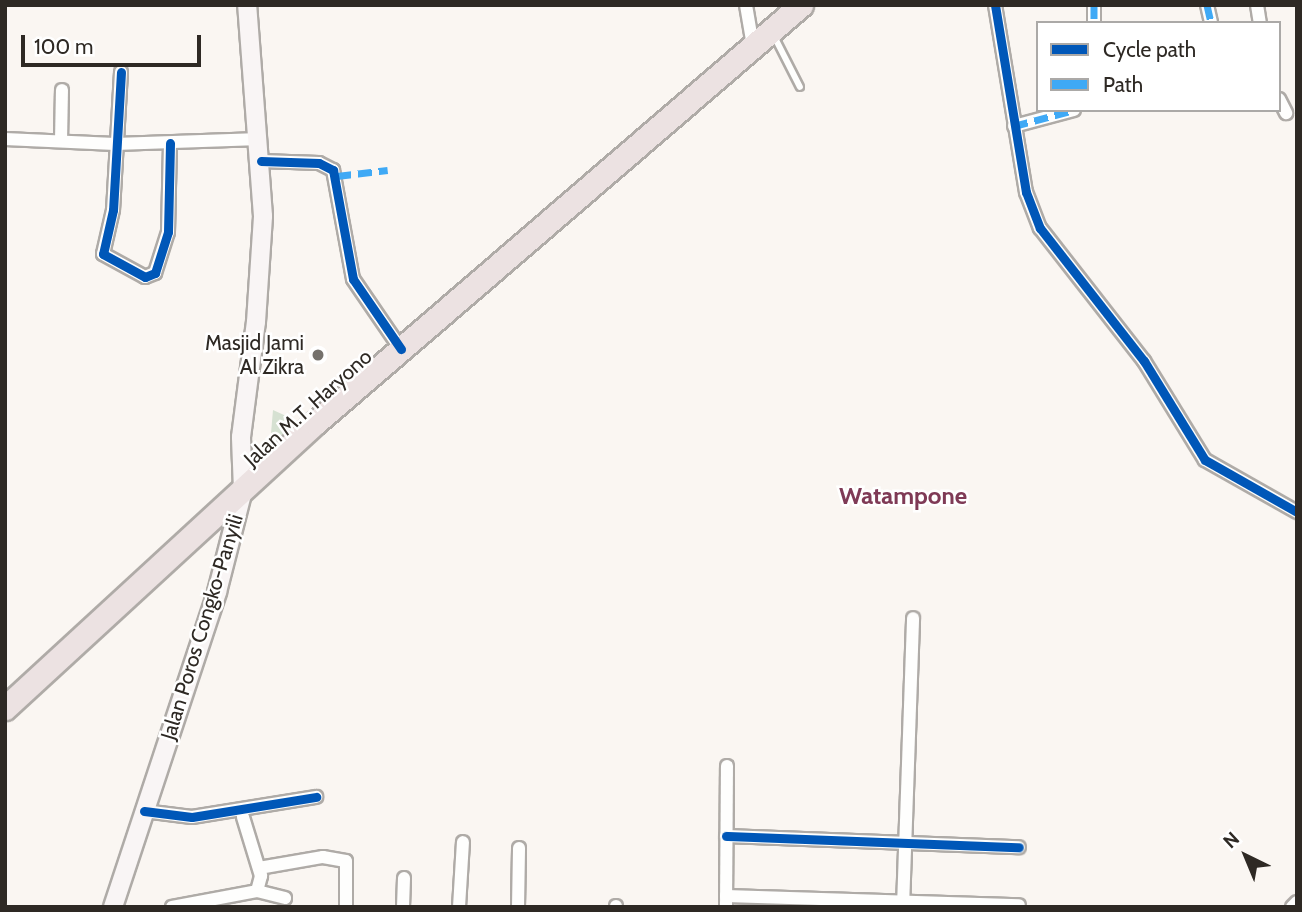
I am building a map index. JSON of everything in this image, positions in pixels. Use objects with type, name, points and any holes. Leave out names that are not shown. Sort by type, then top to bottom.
[{"type":"highway","name":"Jalan M.T. Haryono","points":[[5,708],[401,349],[801,5]]},
{"type":"main road","name":"Jalan Poros Congko-Panyili","points":[[113,907],[217,592],[243,490],[241,437],[262,253],[260,139],[247,5]]},
{"type":"street","points":[[746,5],[753,46]]},
{"type":"street","points":[[995,5],[1014,125],[1034,217],[1144,361],[1196,449],[1217,469],[1297,512]]},
{"type":"street","points":[[121,72],[113,210],[103,254],[145,277],[155,273],[168,232],[170,143]]},
{"type":"street","points":[[61,141],[62,90]]},
{"type":"street","points":[[1281,103],[1286,113]]},
{"type":"street","points":[[1014,125],[1066,112]]},
{"type":"street","points":[[5,139],[115,144],[260,139]]},
{"type":"street","points":[[261,161],[318,163],[334,170],[354,279],[401,349]]},
{"type":"street","points":[[903,905],[913,618]]},
{"type":"street","points":[[727,766],[726,901],[1019,905]]},
{"type":"street","points":[[144,811],[192,817],[316,797]]},
{"type":"street","points":[[243,817],[259,868],[257,891]]},
{"type":"street","points":[[726,835],[905,846],[1019,847]]},
{"type":"street","points":[[459,907],[463,842]]},
{"type":"street","points":[[518,907],[519,848]]},
{"type":"street","points":[[259,868],[284,860],[323,857],[346,861],[346,907]]},
{"type":"street","points":[[403,907],[404,878]]},
{"type":"street","points":[[172,907],[257,891],[286,898]]},
{"type":"street","points":[[1292,907],[1297,902]]},
{"type":"lane","points":[[771,31],[800,86]]},
{"type":"green space","points":[[273,410],[306,425],[269,457]]},
{"type":"marked path","points":[[1094,5],[1094,21]]},
{"type":"marked path","points":[[1207,5],[1211,21]]},
{"type":"marked path","points":[[1014,126],[1066,112]]},
{"type":"marked path","points":[[337,176],[388,170]]},
{"type":"cycle path","points":[[995,5],[1026,192],[1040,228],[1144,361],[1205,460],[1297,512]]},
{"type":"cycle path","points":[[121,72],[113,210],[103,254],[145,277],[155,273],[168,232],[170,143]]},
{"type":"cycle path","points":[[261,161],[319,163],[333,170],[353,279],[401,349]]},
{"type":"cycle path","points":[[144,811],[192,817],[316,797]]},
{"type":"cycle path","points":[[726,836],[1019,847]]},
{"type":"place","name":"Masjid Jami Al Zikra","points":[[318,355]]},
{"type":"district","name":"Watampone","points":[[903,496]]}]
